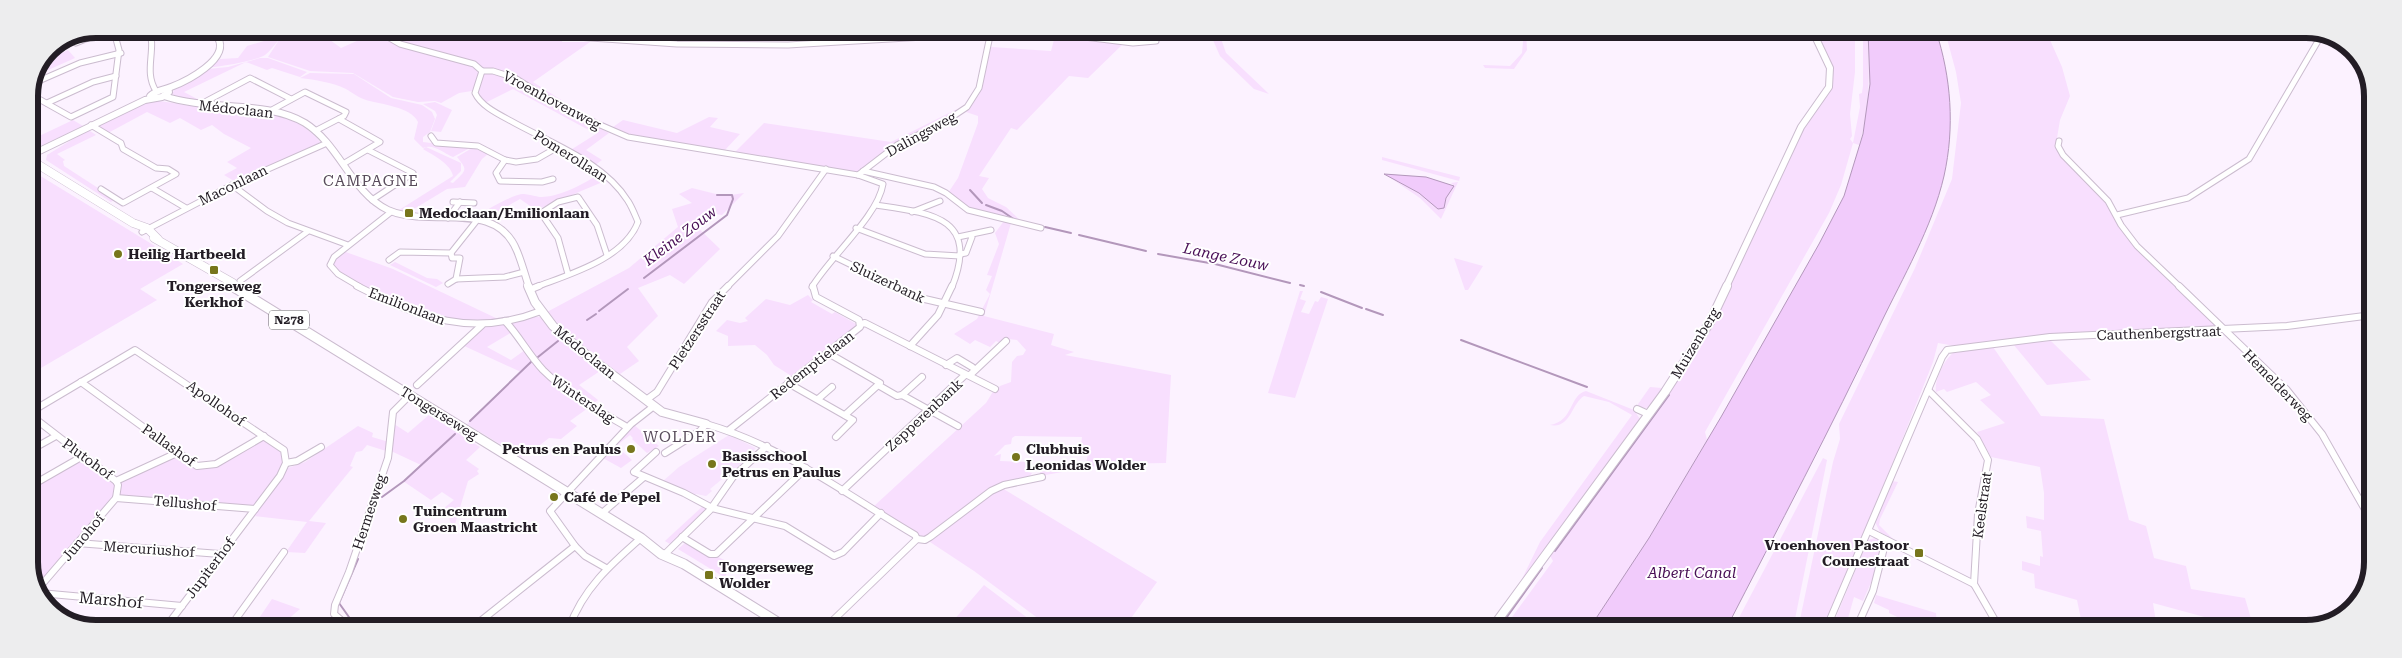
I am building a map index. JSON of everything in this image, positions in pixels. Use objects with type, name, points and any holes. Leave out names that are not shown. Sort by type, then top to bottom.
[{"type":"main road","name":"Tongerseweg","points":[[38,164],[228,282],[229,285],[239,284],[410,395],[601,514],[641,538],[650,540],[675,562],[684,564],[774,620]]},
{"type":"street","points":[[38,98],[70,117],[113,97],[121,53],[115,38]]},
{"type":"street","points":[[153,38],[154,50],[148,77],[156,90]]},
{"type":"street","points":[[151,98],[150,94],[156,90],[168,89],[194,76],[218,55],[221,48],[221,40],[219,38]]},
{"type":"street","name":"Vroenhovenweg","points":[[390,38],[400,44],[474,64],[482,71],[494,70],[509,76],[566,110],[601,127],[628,137],[826,169]]},
{"type":"street","points":[[591,38],[677,44],[788,44],[882,38]]},
{"type":"street","name":"Dalingsweg","points":[[860,173],[897,145],[943,123],[967,107],[979,88],[990,38]]},
{"type":"street","points":[[1092,38],[1133,43],[1156,42]]},
{"type":"street","name":"Muizenberg","points":[[1498,620],[1679,372],[1710,322],[1801,127],[1829,87],[1830,68],[1816,38]]},
{"type":"street","points":[[76,43],[85,39]]},
{"type":"street","points":[[2117,215],[2188,198],[2249,160],[2320,39]]},
{"type":"street","points":[[40,80],[80,63],[121,53]]},
{"type":"street","name":"Pomerollaan","points":[[482,71],[475,93],[478,100],[558,146],[610,180],[625,196],[637,218],[638,225],[635,232],[607,255],[529,290]]},
{"type":"street","points":[[47,103],[93,82],[116,76]]},
{"type":"street","points":[[201,104],[250,78],[291,99]]},
{"type":"street","points":[[38,153],[78,132],[151,98],[164,96],[169,92],[168,89]]},
{"type":"street","points":[[270,111],[308,92],[346,112],[339,119],[315,131]]},
{"type":"street","name":"Médoclaan","points":[[164,96],[181,102],[270,111],[294,118],[315,131],[327,143],[372,200],[391,212],[412,216],[478,219],[495,224],[507,234],[517,249],[529,290],[541,311],[563,336],[654,406],[667,414],[706,424]]},
{"type":"street","points":[[339,119],[379,140],[378,144],[343,164]]},
{"type":"street","points":[[91,126],[121,143],[123,149],[156,168],[168,169],[176,174],[174,177],[123,203],[101,189]]},
{"type":"street","points":[[430,136],[436,143],[478,146],[505,160],[516,162],[531,160],[558,146]]},
{"type":"street","name":"Hemelderweg","points":[[2059,141],[2058,146],[2063,155],[2108,201],[2117,215],[2120,225],[2137,246],[2286,390],[2309,416],[2364,508]]},
{"type":"street","name":"Maconlaan","points":[[145,231],[232,185],[327,143]]},
{"type":"street","points":[[368,150],[413,173],[372,200]]},
{"type":"street","points":[[505,160],[496,173],[500,181],[542,182],[553,179]]},
{"type":"street","name":"Redemptielaan","points":[[729,430],[828,353],[859,328],[861,324],[813,293],[814,284],[833,256],[876,205],[884,190],[883,184],[860,173],[826,169]]},
{"type":"street","name":"Pletzersstraat","points":[[646,400],[657,392],[712,302],[778,236],[826,169]]},
{"type":"street","points":[[860,173],[934,187],[946,193],[968,210],[1041,228]]},
{"type":"street","points":[[232,185],[267,211],[307,232],[348,245]]},
{"type":"street","points":[[152,188],[186,208]]},
{"type":"street","points":[[568,274],[558,238],[541,213],[542,210],[573,197],[578,197],[597,225],[607,255]]},
{"type":"street","points":[[912,212],[940,201]]},
{"type":"street","points":[[452,202],[474,203]]},
{"type":"street","points":[[448,218],[460,202]]},
{"type":"street","points":[[876,205],[912,212],[946,223],[958,237],[960,255],[956,273],[944,304],[933,321],[910,346]]},
{"type":"street","name":"Emilionlaan","points":[[391,212],[334,257],[330,265],[334,270],[351,282],[384,299],[452,323],[482,325],[541,311]]},
{"type":"street","points":[[451,254],[461,239],[469,234],[478,219]]},
{"type":"street","points":[[856,228],[919,252],[960,255],[966,253],[972,237],[970,235]]},
{"type":"street","points":[[958,237],[991,230]]},
{"type":"street","points":[[239,284],[307,232]]},
{"type":"street","points":[[389,260],[400,252],[451,254]]},
{"type":"street","points":[[451,254],[452,258],[460,258],[461,261],[456,279]]},
{"type":"street","name":"Sluizerbank","points":[[833,256],[916,297],[981,312]]},
{"type":"street","points":[[448,284],[456,279],[505,277],[524,272]]},
{"type":"street","name":"Cauthenbergstraat","points":[[1928,390],[1947,350],[2050,337],[2225,330],[2287,326],[2364,317]]},
{"type":"street","name":"Winterslag","points":[[505,321],[517,333],[538,364],[554,380],[627,427]]},
{"type":"street","points":[[861,324],[865,323],[995,389]]},
{"type":"street","points":[[417,385],[482,325]]},
{"type":"street","name":"Zepperenbank","points":[[842,491],[1006,340]]},
{"type":"street","name":"Apollohof","points":[[81,382],[135,350],[284,450],[286,463]]},
{"type":"street","points":[[828,353],[880,383],[878,385],[897,396],[902,395],[958,426]]},
{"type":"street","points":[[946,365],[957,358],[972,367]]},
{"type":"street","points":[[902,395],[922,377]]},
{"type":"street","points":[[38,408],[81,382]]},
{"type":"street","name":"Pallashof","points":[[81,382],[197,466],[209,466],[264,436]]},
{"type":"street","points":[[788,383],[853,421],[836,437]]},
{"type":"street","points":[[845,415],[878,385]]},
{"type":"street","points":[[818,399],[832,387]]},
{"type":"street","points":[[1830,620],[1928,390]]},
{"type":"street","name":"Keelstraat","points":[[1928,390],[1967,427],[1984,450],[1988,460],[1978,514],[1974,584]]},
{"type":"street","name":"Hermesweg","points":[[341,620],[334,614],[335,607],[353,561],[388,458],[394,410],[410,395]]},
{"type":"street","points":[[606,568],[585,556],[575,546],[564,528],[550,512],[566,492],[627,427],[654,406]]},
{"type":"street","points":[[1637,409],[1648,414]]},
{"type":"street","name":"Plutohof","points":[[38,421],[116,481],[179,452]]},
{"type":"street","points":[[665,453],[700,431],[706,424],[729,430],[767,446],[806,468],[916,536],[916,539]]},
{"type":"street","points":[[38,446],[56,436]]},
{"type":"street","points":[[666,553],[712,508],[730,475],[767,446]]},
{"type":"street","points":[[255,508],[280,476],[286,463],[297,461],[321,447]]},
{"type":"street","points":[[656,452],[634,472],[684,493],[712,508],[785,526],[834,556],[843,552],[881,514]]},
{"type":"street","points":[[38,482],[83,456]]},
{"type":"street","points":[[682,537],[714,554],[806,468]]},
{"type":"street","points":[[601,514],[641,476]]},
{"type":"street","points":[[916,539],[925,540],[930,537],[991,491],[1004,485],[1042,477]]},
{"type":"street","points":[[116,481],[118,485],[116,498]]},
{"type":"street","name":"Tellushof","points":[[116,498],[255,508]]},
{"type":"street","name":"Junohof","points":[[42,585],[116,498]]},
{"type":"street","name":"Jupiterhof","points":[[171,620],[255,508]]},
{"type":"street","points":[[1869,531],[1974,584],[1995,620]]},
{"type":"street","points":[[572,620],[581,597],[606,568],[641,538]]},
{"type":"street","points":[[833,620],[914,544],[916,539]]},
{"type":"street","points":[[1860,620],[1873,592],[1886,540]]},
{"type":"street","name":"Mercuriushof","points":[[78,543],[220,554]]},
{"type":"street","points":[[482,620],[575,546]]},
{"type":"street","points":[[235,620],[284,552]]},
{"type":"street","name":"Marshof","points":[[46,594],[182,606]]},
{"type":"shaded area","points":[[274,38],[281,38],[265,55],[239,63],[210,67],[220,59],[238,58],[247,46]]},
{"type":"shaded area","points":[[282,38],[334,38],[330,40],[341,48],[364,38],[385,38],[396,44],[473,67],[479,74],[472,91],[459,93],[441,103],[435,101],[418,102],[393,97],[353,73],[310,71],[268,57]]},
{"type":"shaded area","points":[[392,38],[563,38],[562,42],[590,42],[533,82],[574,108],[613,127],[623,120],[677,133],[709,117],[718,118],[710,127],[740,134],[725,150],[735,152],[764,123],[891,142],[955,110],[962,109],[893,145],[857,172],[853,172],[642,140],[588,120],[507,73],[496,69],[484,69],[480,65]]},
{"type":"shaded area","points":[[1054,38],[1124,43],[1088,78],[1069,76],[1017,130],[1011,128],[979,176],[989,178],[982,189],[988,198],[1006,207],[1023,223],[971,210],[948,193],[958,178],[978,123],[978,116],[966,112],[979,95],[991,47],[1051,51]]},
{"type":"shaded area","points":[[1112,38],[1152,38],[1153,42]]},
{"type":"shaded area","points":[[1213,38],[1221,38],[1226,53],[1269,94],[1254,89],[1220,56]]},
{"type":"shaded area","points":[[1523,38],[1526,38],[1527,50],[1514,69],[1485,68],[1483,65],[1510,66],[1522,53]]},
{"type":"shaded area","points":[[1818,38],[1855,38],[1855,72],[1850,114],[1852,136],[1850,139],[1853,143],[1841,185],[1829,213],[1705,432],[1707,440],[1649,538],[1595,620],[1510,620],[1553,561],[1549,554],[1691,360],[1709,330],[1808,119],[1827,94],[1831,85],[1831,68]]},
{"type":"shaded area","points":[[1863,38],[1868,38],[1866,117],[1859,145],[1853,143],[1860,107],[1859,94],[1862,93],[1863,86]]},
{"type":"shaded area","points":[[1947,38],[2049,38],[2062,67],[2070,96],[2060,120],[2056,144],[2106,200],[2127,236],[2216,325],[2215,328],[2116,333],[1955,346],[1938,343],[1933,362],[1898,450],[1827,620],[1800,620],[1833,462],[1840,439],[1839,424],[1915,268],[1952,179],[1961,103],[1956,72]]},
{"type":"shaded area","points":[[68,50],[75,58],[46,71],[44,69],[53,57]]},
{"type":"shaded area","points":[[260,58],[268,58],[307,72],[300,77],[272,68],[267,70],[246,62],[184,92],[201,101],[184,99],[172,94],[175,89],[208,69],[228,67]]},
{"type":"shaded area","points":[[485,72],[505,75],[562,110],[609,133],[586,150],[602,160],[594,166],[569,151],[596,134],[513,89],[485,103],[477,93]]},
{"type":"shaded area","points":[[310,73],[354,74],[391,98],[422,105],[432,112],[435,119],[430,132],[423,137],[423,142],[470,148],[453,157],[435,148],[423,148],[414,139],[418,122],[409,113],[395,107],[363,99],[335,85],[300,78]]},
{"type":"shaded area","points":[[150,101],[244,109],[279,115],[309,131],[321,143],[234,181],[224,175],[237,168],[227,162],[251,148],[224,134],[212,125],[201,130],[180,118],[170,123],[147,112],[108,133],[96,125]]},
{"type":"shaded area","points":[[435,102],[452,110],[441,132],[431,131],[437,115],[435,111],[423,104]]},
{"type":"shaded area","points":[[73,120],[83,126],[38,146],[38,137]]},
{"type":"shaded area","points":[[91,128],[90,131],[96,135],[57,154],[65,160],[63,161],[64,166],[115,199],[111,202],[46,160],[47,155]]},
{"type":"shaded area","points":[[426,147],[461,163],[461,171],[450,182],[453,183],[464,170],[463,165],[457,157],[472,148],[489,153],[482,159],[465,187],[447,189],[409,212],[399,210],[453,176],[445,164],[423,149]]},
{"type":"shaded area","points":[[1382,157],[1460,177],[1459,181],[1382,160]]},
{"type":"shaded area","points":[[38,174],[155,246],[150,251],[157,248],[161,250],[154,254],[161,258],[168,254],[183,264],[140,289],[157,300],[38,370]]},
{"type":"shaded area","points":[[598,175],[605,181],[536,210],[520,199],[488,217],[479,216],[493,206],[514,196],[520,194],[542,197],[555,195],[572,189]]},
{"type":"shaded area","points":[[1392,179],[1419,193],[1438,209],[1454,186],[1451,183],[1458,182],[1441,219],[1420,198]]},
{"type":"shaded area","points":[[692,188],[724,196],[744,193],[722,215],[709,213],[696,226],[720,249],[684,284],[670,275],[638,288],[658,316],[627,347],[639,361],[620,374],[569,335],[547,312],[629,268],[678,227],[672,209],[692,203],[679,194]]},
{"type":"shaded area","points":[[1004,221],[1011,223],[984,316],[1054,334],[1051,345],[1074,352],[1065,355],[1171,375],[1166,463],[1107,464],[1040,476],[1040,472],[1086,463],[1088,454],[1080,453],[1082,437],[1015,436],[1012,438],[1011,444],[1005,445],[994,456],[1001,454],[1000,461],[1027,462],[1027,472],[1032,473],[1029,477],[999,486],[923,538],[873,507],[986,403],[994,390],[996,391],[1000,386],[1011,382],[1012,362],[1017,356],[1023,355],[1026,350],[1017,340],[1008,339],[1000,343],[996,341],[990,347],[975,340],[970,344],[954,334],[977,319],[990,294],[986,290],[992,276],[987,275],[999,244],[995,233]]},
{"type":"shaded area","points":[[343,251],[393,269],[500,320],[450,321],[422,313],[387,299],[342,274],[333,265],[333,261]]},
{"type":"shaded area","points":[[1454,258],[1483,266],[1468,290],[1465,290]]},
{"type":"shaded area","points":[[395,262],[427,278],[437,279],[443,283],[436,287],[390,265]]},
{"type":"shaded area","points":[[1300,291],[1303,291],[1300,299],[1306,301],[1301,312],[1309,314],[1315,301],[1318,302],[1321,297],[1328,299],[1295,398],[1268,393]]},
{"type":"shaded area","points":[[808,295],[813,300],[811,302],[832,314],[835,312],[856,324],[855,328],[793,377],[774,365],[767,355],[755,345],[728,346],[728,336],[716,331],[727,320],[740,323],[748,321],[745,318],[766,299],[790,305]]},
{"type":"shaded area","points":[[540,317],[561,339],[600,371],[579,385],[598,400],[591,405],[550,375],[510,323]]},
{"type":"shaded area","points":[[505,323],[512,332],[487,347],[511,360],[525,350],[559,388],[588,408],[570,421],[577,426],[561,439],[549,438],[526,456],[521,457],[467,424],[521,372],[462,345],[482,328]]},
{"type":"shaded area","points":[[1703,329],[1651,406],[1647,408],[1636,407],[1650,387],[1662,388]]},
{"type":"shaded area","points":[[2051,341],[2091,380],[2047,385],[2013,344]]},
{"type":"shaded area","points":[[1993,347],[2041,416],[2104,419],[2129,520],[2146,526],[2154,558],[2186,566],[2191,589],[2245,598],[2251,620],[2209,620],[2208,618],[2153,603],[2156,620],[2081,620],[2077,600],[2035,588],[2034,574],[2022,570],[2022,561],[2040,566],[2040,556],[2043,557],[2041,531],[2027,528],[2026,516],[2044,520],[2044,493],[2040,467],[1991,457],[1977,432],[2005,423],[1980,400],[1991,395],[1976,382],[1947,392],[1944,389],[1936,392],[1940,371],[1946,360],[1953,353]]},
{"type":"shaded area","points":[[1586,391],[1634,410],[1640,419],[1520,583],[1540,542],[1632,415],[1609,402],[1584,396],[1576,404],[1567,420],[1557,425],[1550,425],[1558,423],[1563,419],[1577,397]]},
{"type":"shaded area","points":[[429,415],[480,447],[466,460],[479,469],[477,471],[479,474],[468,481],[453,531],[449,517],[439,512],[454,500],[442,492],[431,500],[403,481],[421,465],[391,451],[394,424],[408,433]]},
{"type":"shaded area","points":[[634,425],[659,446],[647,453],[630,435],[616,446],[632,460],[621,468],[601,457]]},
{"type":"shaded area","points":[[358,426],[373,433],[372,437],[389,442],[386,451],[367,445],[362,451],[356,452],[350,466],[353,467],[309,521],[326,523],[305,553],[286,552],[307,522],[254,516],[288,468],[305,462]]},
{"type":"shaded area","name":"Basisschool Petrus en Paulus","points":[[729,435],[756,448],[729,476],[727,475],[710,489],[712,491],[706,496],[696,494],[694,496],[662,482],[679,467]]},
{"type":"shaded area","points":[[263,438],[282,451],[284,464],[254,507],[118,496],[119,481],[178,453],[203,468]]},
{"type":"shaded area","points":[[82,457],[117,485],[116,495],[41,582],[38,566],[38,482]]},
{"type":"shaded area","points":[[1823,458],[1827,460],[1795,620],[1738,620]]},
{"type":"shaded area","points":[[1892,481],[1898,482],[1880,519],[1879,525],[1894,540],[1880,532],[1875,522]]},
{"type":"shaded area","points":[[1002,488],[1157,582],[1130,620],[1040,620],[974,571],[930,542],[931,539],[989,494]]},
{"type":"shaded area","points":[[703,506],[706,509],[670,544],[665,541]]},
{"type":"shaded area","points":[[1875,538],[1881,540],[1876,571],[1863,601],[1854,597],[1848,620],[1835,620],[1868,540]]},
{"type":"shaded area","points":[[685,543],[709,557],[718,557],[735,565],[724,577],[678,549]]},
{"type":"shaded area","points":[[984,585],[1030,620],[954,620]]},
{"type":"shaded area","points":[[1876,595],[1936,613],[1937,620],[1903,620],[1874,603]]},
{"type":"shaded area","points":[[272,599],[300,609],[287,620],[258,620]]},
{"type":"water","name":"Albert Canal","points":[[1868,38],[1938,38],[1948,84],[1950,139],[1939,195],[1925,233],[1823,440],[1731,620],[1595,620],[1649,538],[1721,417],[1844,196],[1863,134],[1870,84]]},
{"type":"water","points":[[1384,174],[1426,177],[1454,186],[1446,198],[1444,208],[1438,209],[1419,193]]},
{"type":"waterway","name":"Lange Zouw","points":[[970,190],[982,203]]},
{"type":"waterway","name":"Kleine Zouw","points":[[644,278],[727,215],[733,199],[732,195],[717,195]]},
{"type":"waterway","name":"Lange Zouw","points":[[986,205],[1002,211],[1015,220]]},
{"type":"waterway","name":"Lange Zouw","points":[[1045,227],[1071,233]]},
{"type":"waterway","name":"Lange Zouw","points":[[1079,235],[1146,251]]},
{"type":"waterway","name":"Lange Zouw","points":[[1158,254],[1215,264],[1290,283]]},
{"type":"waterway","name":"Lange Zouw","points":[[1300,285],[1304,286]]},
{"type":"waterway","name":"Kleine Zouw","points":[[599,311],[628,289]]},
{"type":"waterway","name":"Lange Zouw","points":[[1321,292],[1362,308]]},
{"type":"waterway","name":"Lange Zouw","points":[[1366,309],[1383,315]]},
{"type":"waterway","name":"Kleine Zouw","points":[[587,320],[596,314]]},
{"type":"waterway","name":"Lange Zouw","points":[[1461,340],[1587,387]]},
{"type":"waterway","name":"Kleine Zouw","points":[[538,357],[558,341]]},
{"type":"waterway","name":"Kleine Zouw","points":[[470,421],[532,361]]},
{"type":"waterway","points":[[1555,551],[1669,395]]},
{"type":"waterway","name":"Kleine Zouw","points":[[382,497],[404,481],[455,434]]},
{"type":"waterway","name":"Kleine Zouw","points":[[351,620],[339,603],[358,559]]},
{"type":"waterway","points":[[1505,620],[1542,568]]},
{"type":"place","name":"Medoclaan/Emilionlaan","points":[[409,213]]},
{"type":"place","name":"Heilig Hartbeeld","points":[[118,254]]},
{"type":"place","name":"Tongerseweg Kerkhof","points":[[214,270]]},
{"type":"place","name":"Petrus en Paulus","points":[[631,449]]},
{"type":"place","name":"Clubhuis Leonidas Wolder","points":[[1016,457]]},
{"type":"place","name":"Basisschool Petrus en Paulus","points":[[712,464]]},
{"type":"place","name":"Café de Pepel","points":[[554,497]]},
{"type":"place","name":"Tuincentrum Groen Maastricht","points":[[403,519]]},
{"type":"place","name":"Vroenhoven Pastoor Counestraat","points":[[1919,553]]},
{"type":"place","name":"Tongerseweg Wolder","points":[[709,575]]},
{"type":"district","name":"CAMPAGNE","points":[[371,181]]},
{"type":"district","name":"WOLDER","points":[[680,437]]}]
